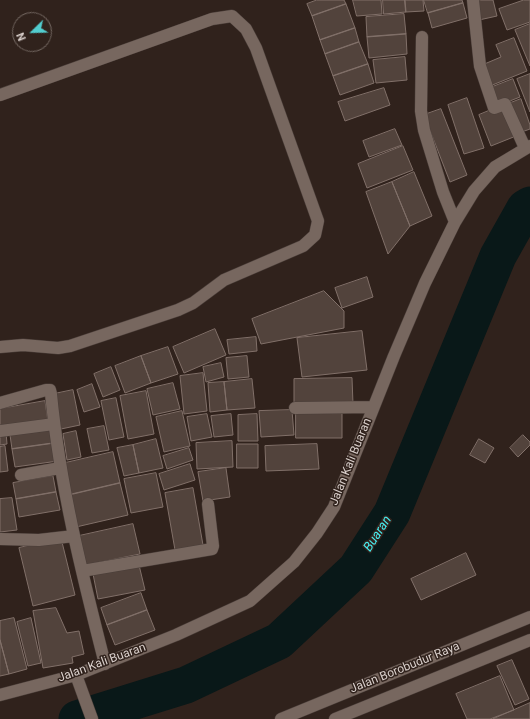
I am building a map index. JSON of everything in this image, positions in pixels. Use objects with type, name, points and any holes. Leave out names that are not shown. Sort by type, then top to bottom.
[{"type":"street","points":[[473,0],[480,66],[494,108],[505,104],[527,147]]},
{"type":"street","points":[[0,95],[212,18],[232,16],[246,29],[256,48],[318,221],[314,236],[303,246],[224,280],[193,303],[178,310],[70,346],[58,348],[23,345],[0,347]]},
{"type":"street","points":[[422,37],[421,112],[424,130],[442,192],[455,222]]},
{"type":"street","name":"Jalan Kali Buaran","points":[[0,695],[78,680],[105,664],[176,636],[250,601],[288,567],[317,533],[334,507],[373,407],[425,283],[455,222],[474,191],[495,167],[527,147]]},
{"type":"street","points":[[0,402],[50,390],[60,468],[82,571],[105,664]]},
{"type":"street","points":[[295,408],[373,407]]},
{"type":"street","points":[[0,431],[54,424]]},
{"type":"street","points":[[21,475],[60,468]]},
{"type":"street","points":[[82,571],[212,550],[213,546],[208,504]]},
{"type":"street","points":[[0,539],[39,540],[74,536]]},
{"type":"street","name":"Jalan Borobudur Raya","points":[[281,719],[530,617]]},
{"type":"street","points":[[499,629],[508,649]]},
{"type":"street","name":"Jalan Borobudur Raya","points":[[335,719],[530,640]]},
{"type":"street","points":[[78,680],[92,719]]},
{"type":"street","points":[[354,689],[361,708]]},
{"type":"building","points":[[317,0],[344,0],[346,4],[312,16],[307,4]]},
{"type":"building","points":[[353,0],[381,0],[382,14],[357,16]]},
{"type":"building","points":[[383,0],[405,0],[406,12],[384,14]]},
{"type":"building","points":[[405,0],[423,0],[424,11],[406,12]]},
{"type":"building","points":[[424,0],[462,0],[463,3],[428,13]]},
{"type":"building","points":[[493,0],[497,16],[479,20],[475,1]]},
{"type":"building","points":[[524,0],[530,0],[530,22],[507,30],[499,9]]},
{"type":"building","points":[[463,3],[467,18],[432,28],[428,13]]},
{"type":"building","points":[[346,4],[355,28],[320,40],[312,16]]},
{"type":"building","points":[[404,14],[406,34],[367,37],[366,17]]},
{"type":"building","points":[[530,24],[530,66],[515,30]]},
{"type":"building","points":[[355,28],[359,42],[325,54],[320,40]]},
{"type":"building","points":[[406,34],[407,54],[369,58],[367,37]]},
{"type":"building","points":[[514,38],[527,71],[490,86],[482,65],[501,57],[496,45]]},
{"type":"building","points":[[359,42],[368,64],[333,76],[325,54]]},
{"type":"building","points":[[405,57],[407,80],[376,83],[373,60]]},
{"type":"building","points":[[368,64],[374,83],[340,95],[333,76]]},
{"type":"building","points":[[530,74],[530,112],[517,79]]},
{"type":"building","points":[[513,79],[520,97],[497,106],[490,88]]},
{"type":"building","points":[[384,88],[390,105],[345,121],[338,102]]},
{"type":"building","points":[[467,98],[484,148],[464,154],[448,105]]},
{"type":"building","points":[[521,99],[530,129],[519,133],[508,104]]},
{"type":"building","points":[[503,105],[516,136],[491,146],[479,115]]},
{"type":"building","points":[[441,109],[467,175],[450,182],[424,115]]},
{"type":"building","points":[[395,129],[402,145],[369,157],[363,141]]},
{"type":"building","points":[[403,146],[413,170],[367,188],[358,164]]},
{"type":"building","points":[[414,172],[432,216],[410,226],[392,182]]},
{"type":"building","points":[[392,182],[410,226],[388,254],[366,192]]},
{"type":"building","points":[[367,277],[373,297],[342,308],[335,288]]},
{"type":"building","points":[[324,291],[344,311],[344,328],[261,344],[252,319]]},
{"type":"building","points":[[215,329],[226,355],[184,373],[173,347]]},
{"type":"building","points":[[362,331],[367,370],[302,377],[297,338]]},
{"type":"building","points":[[256,337],[257,351],[229,354],[227,340]]},
{"type":"building","points":[[168,347],[178,374],[151,383],[141,356]]},
{"type":"building","points":[[141,356],[151,383],[125,393],[115,366]]},
{"type":"building","points":[[247,356],[249,377],[228,379],[226,358]]},
{"type":"building","points":[[221,363],[224,377],[206,382],[203,367]]},
{"type":"building","points":[[111,367],[120,390],[103,397],[94,374]]},
{"type":"building","points":[[203,373],[207,411],[184,414],[180,376]]},
{"type":"building","points":[[352,378],[353,404],[294,405],[294,379]]},
{"type":"building","points":[[252,379],[255,408],[227,410],[224,382]]},
{"type":"building","points":[[224,382],[227,410],[210,412],[208,383]]},
{"type":"building","points":[[173,383],[180,409],[153,415],[147,389]]},
{"type":"building","points":[[92,384],[100,407],[84,412],[77,390]]},
{"type":"building","points":[[73,390],[80,425],[61,429],[54,394]]},
{"type":"building","points":[[146,391],[154,434],[128,439],[120,396]]},
{"type":"building","points":[[116,398],[124,437],[109,440],[101,401]]},
{"type":"building","points":[[45,401],[48,421],[0,429],[0,409]]},
{"type":"building","points":[[292,410],[294,435],[261,437],[259,411]]},
{"type":"building","points":[[296,410],[342,410],[342,438],[296,438]]},
{"type":"building","points":[[182,411],[190,446],[164,452],[156,417]]},
{"type":"building","points":[[207,414],[212,437],[191,441],[187,417]]},
{"type":"building","points":[[231,414],[233,435],[214,437],[211,416]]},
{"type":"building","points":[[257,414],[258,441],[238,441],[238,415]]},
{"type":"building","points":[[104,426],[109,450],[92,453],[87,429]]},
{"type":"building","points":[[52,429],[55,443],[12,449],[10,435]]},
{"type":"building","points":[[76,431],[81,457],[67,460],[63,434]]},
{"type":"building","points":[[6,432],[7,444],[0,445],[0,433]]},
{"type":"building","points":[[523,435],[530,442],[530,445],[518,457],[510,448]]},
{"type":"building","points":[[156,439],[163,468],[139,473],[133,445]]},
{"type":"building","points":[[479,439],[494,448],[485,463],[470,455]]},
{"type":"building","points":[[232,441],[233,467],[197,469],[196,443]]},
{"type":"building","points":[[55,443],[58,461],[15,467],[12,449]]},
{"type":"building","points":[[237,444],[258,444],[258,468],[237,468]]},
{"type":"building","points":[[317,444],[319,469],[266,471],[265,446]]},
{"type":"building","points":[[133,445],[139,473],[124,476],[117,448]]},
{"type":"building","points":[[5,446],[8,471],[0,472],[0,447]]},
{"type":"building","points":[[189,448],[193,460],[167,469],[163,456]]},
{"type":"building","points":[[113,452],[120,483],[69,495],[61,464]]},
{"type":"building","points":[[190,464],[195,480],[164,490],[159,474]]},
{"type":"building","points":[[226,468],[230,497],[203,501],[198,472]]},
{"type":"building","points":[[156,473],[163,507],[131,513],[124,479]]},
{"type":"building","points":[[53,476],[56,492],[16,499],[13,483]]},
{"type":"building","points":[[120,483],[128,515],[76,527],[69,495]]},
{"type":"building","points":[[193,488],[203,545],[175,550],[165,493]]},
{"type":"building","points":[[56,492],[60,510],[19,517],[16,499]]},
{"type":"building","points":[[12,498],[17,530],[0,532],[0,499]]},
{"type":"building","points":[[133,524],[140,554],[86,565],[79,536]]},
{"type":"building","points":[[61,538],[75,595],[33,606],[19,548]]},
{"type":"building","points":[[466,553],[476,575],[421,600],[411,579]]},
{"type":"building","points":[[139,565],[145,590],[98,599],[93,574]]},
{"type":"building","points":[[141,593],[147,610],[107,625],[101,608]]},
{"type":"building","points":[[56,608],[67,633],[79,631],[84,654],[72,657],[73,663],[43,668],[33,611]]},
{"type":"building","points":[[147,610],[155,630],[115,645],[107,625]]},
{"type":"building","points":[[14,618],[27,669],[9,674],[0,640],[0,621]]},
{"type":"building","points":[[31,618],[41,663],[28,666],[17,622]]},
{"type":"building","points":[[0,640],[9,674],[0,676]]},
{"type":"building","points":[[512,660],[529,699],[515,705],[497,666]]},
{"type":"building","points":[[500,676],[514,710],[490,719],[467,719],[456,694]]},
{"type":"building","points":[[530,703],[530,719],[493,719]]},
{"type":"waterway","name":"Buaran","points":[[77,719],[186,685],[279,641],[356,569],[392,513],[498,256],[525,208],[530,205]]}]
